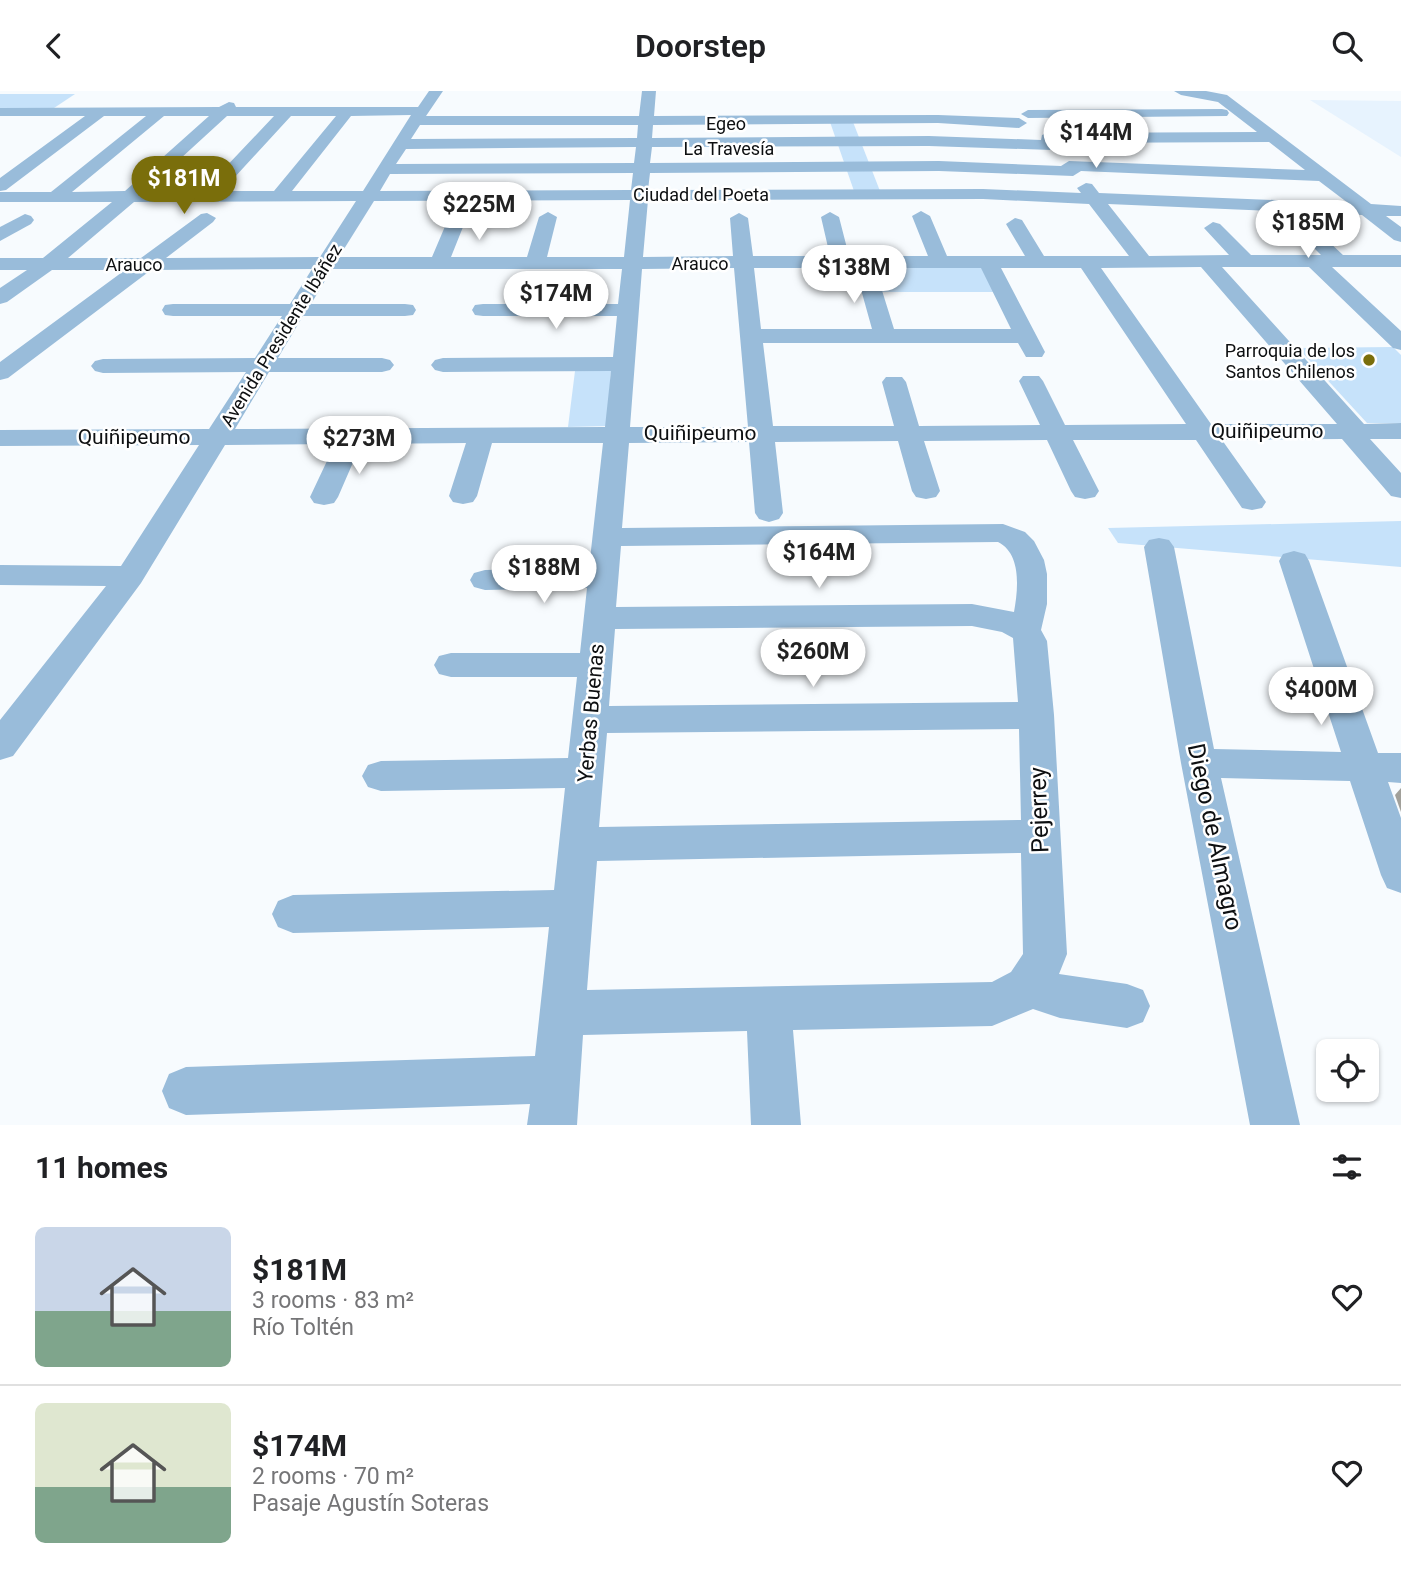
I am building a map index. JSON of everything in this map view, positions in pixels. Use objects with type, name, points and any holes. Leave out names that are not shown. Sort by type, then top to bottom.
[{"type":"street","name":"Avenida Presidente Ibáñez","points":[[0,746],[130,576],[418,115],[436,91]]},
{"type":"street","points":[[1181,91],[1219,97],[1227,102],[1401,236]]},
{"type":"street","points":[[489,120],[498,101]]},
{"type":"street","points":[[582,120],[587,101]]},
{"type":"street","points":[[721,101],[723,120]]},
{"type":"street","points":[[785,101],[790,119]]},
{"type":"street","points":[[848,101],[856,119]]},
{"type":"street","points":[[916,105],[924,119]]},
{"type":"street","points":[[0,112],[161,111],[228,106],[489,120],[582,120],[644,143],[723,120],[924,119],[1027,113],[1241,113]]},
{"type":"street","points":[[0,298],[51,264],[228,106]]},
{"type":"street","points":[[0,186],[100,111]]},
{"type":"street","points":[[55,197],[161,111]]},
{"type":"street","points":[[208,196],[288,111]]},
{"type":"street","points":[[279,196],[347,111]]},
{"type":"street","points":[[10,131],[39,112]]},
{"type":"street","points":[[1027,113],[1143,261]]},
{"type":"street","name":"Egeo","points":[[400,144],[1050,142],[1274,137]]},
{"type":"street","points":[[1193,138],[1234,173]]},
{"type":"street","name":"Ciudad del Poeta","points":[[0,197],[368,195],[644,143],[983,194],[1401,211]]},
{"type":"street","name":"La Travesía","points":[[385,169],[644,143],[949,166],[1326,176]]},
{"type":"street","name":"Yerbas Buenas","points":[[552,1125],[644,143]]},
{"type":"street","points":[[921,216],[940,262]]},
{"type":"street","points":[[830,217],[841,262]]},
{"type":"street","points":[[0,373],[207,218]]},
{"type":"street","points":[[439,263],[458,218]]},
{"type":"street","points":[[535,263],[548,218]]},
{"type":"street","points":[[739,218],[769,513]]},
{"type":"street","points":[[0,235],[25,220]]},
{"type":"street","points":[[1015,224],[1038,261]]},
{"type":"street","points":[[1213,228],[1245,261]]},
{"type":"street","points":[[1305,230],[1338,261]]},
{"type":"street","points":[[1086,261],[1252,502]]},
{"type":"street","points":[[1206,261],[1401,490]]},
{"type":"street","points":[[1314,261],[1401,343]]},
{"type":"street","name":"Arauco","points":[[0,264],[1401,261]]},
{"type":"street","points":[[863,262],[885,336]]},
{"type":"street","points":[[751,336],[885,336],[1030,344],[988,262]]},
{"type":"street","points":[[173,310],[405,310]]},
{"type":"street","points":[[483,310],[628,310]]},
{"type":"street","points":[[443,365],[623,364]]},
{"type":"street","points":[[103,366],[382,365]]},
{"type":"street","points":[[1031,381],[1085,491]]},
{"type":"street","points":[[894,382],[926,491]]},
{"type":"street","name":"Quiñipeumo","points":[[0,438],[1401,431]]},
{"type":"street","points":[[463,496],[482,435]]},
{"type":"street","points":[[324,497],[352,436]]},
{"type":"street","name":"Pejerrey","points":[[607,537],[1003,533],[1015,536],[1021,542],[1031,570],[1031,613],[1025,630],[1031,641],[1036,715],[1045,954],[1040,971],[1030,987]]},
{"type":"street","name":"Diego de Almagro","points":[[1159,547],[1199,763],[1275,1125]]},
{"type":"street","points":[[1294,561],[1401,874]]},
{"type":"street","points":[[0,575],[130,576]]},
{"type":"street","points":[[485,580],[603,578]]},
{"type":"street","points":[[599,618],[972,615],[1010,622],[1025,630]]},
{"type":"street","points":[[451,666],[595,665]]},
{"type":"street","points":[[590,720],[1036,715]]},
{"type":"street","points":[[1199,763],[1401,768]]},
{"type":"street","points":[[382,776],[585,773]]},
{"type":"street","points":[[578,844],[1040,836]]},
{"type":"street","points":[[293,913],[572,908]]},
{"type":"street","points":[[563,1013],[992,1004],[1014,997],[1030,987],[1060,996],[1127,1006]]},
{"type":"street","points":[[769,1009],[776,1125]]},
{"type":"street","points":[[186,1091],[556,1079]]},
{"type":"path","points":[[153,175],[228,175]]},
{"type":"shaded area","points":[[0,94],[75,94],[51,110],[0,110]]},
{"type":"shaded area","points":[[1310,100],[1401,101],[1401,157]]},
{"type":"shaded area","points":[[830,122],[853,122],[880,191],[854,191]]},
{"type":"shaded area","points":[[982,266],[995,292],[879,292],[871,267]]},
{"type":"shaded area","points":[[1393,347],[1401,355],[1401,423],[1367,423],[1298,348]]},
{"type":"shaded area","points":[[575,371],[611,371],[607,426],[568,427]]},
{"type":"shaded area","points":[[1401,521],[1401,567],[1118,543],[1108,528]]},
{"type":"place","name":"Parroquia de los Santos Chilenos","points":[[1369,360]]}]
